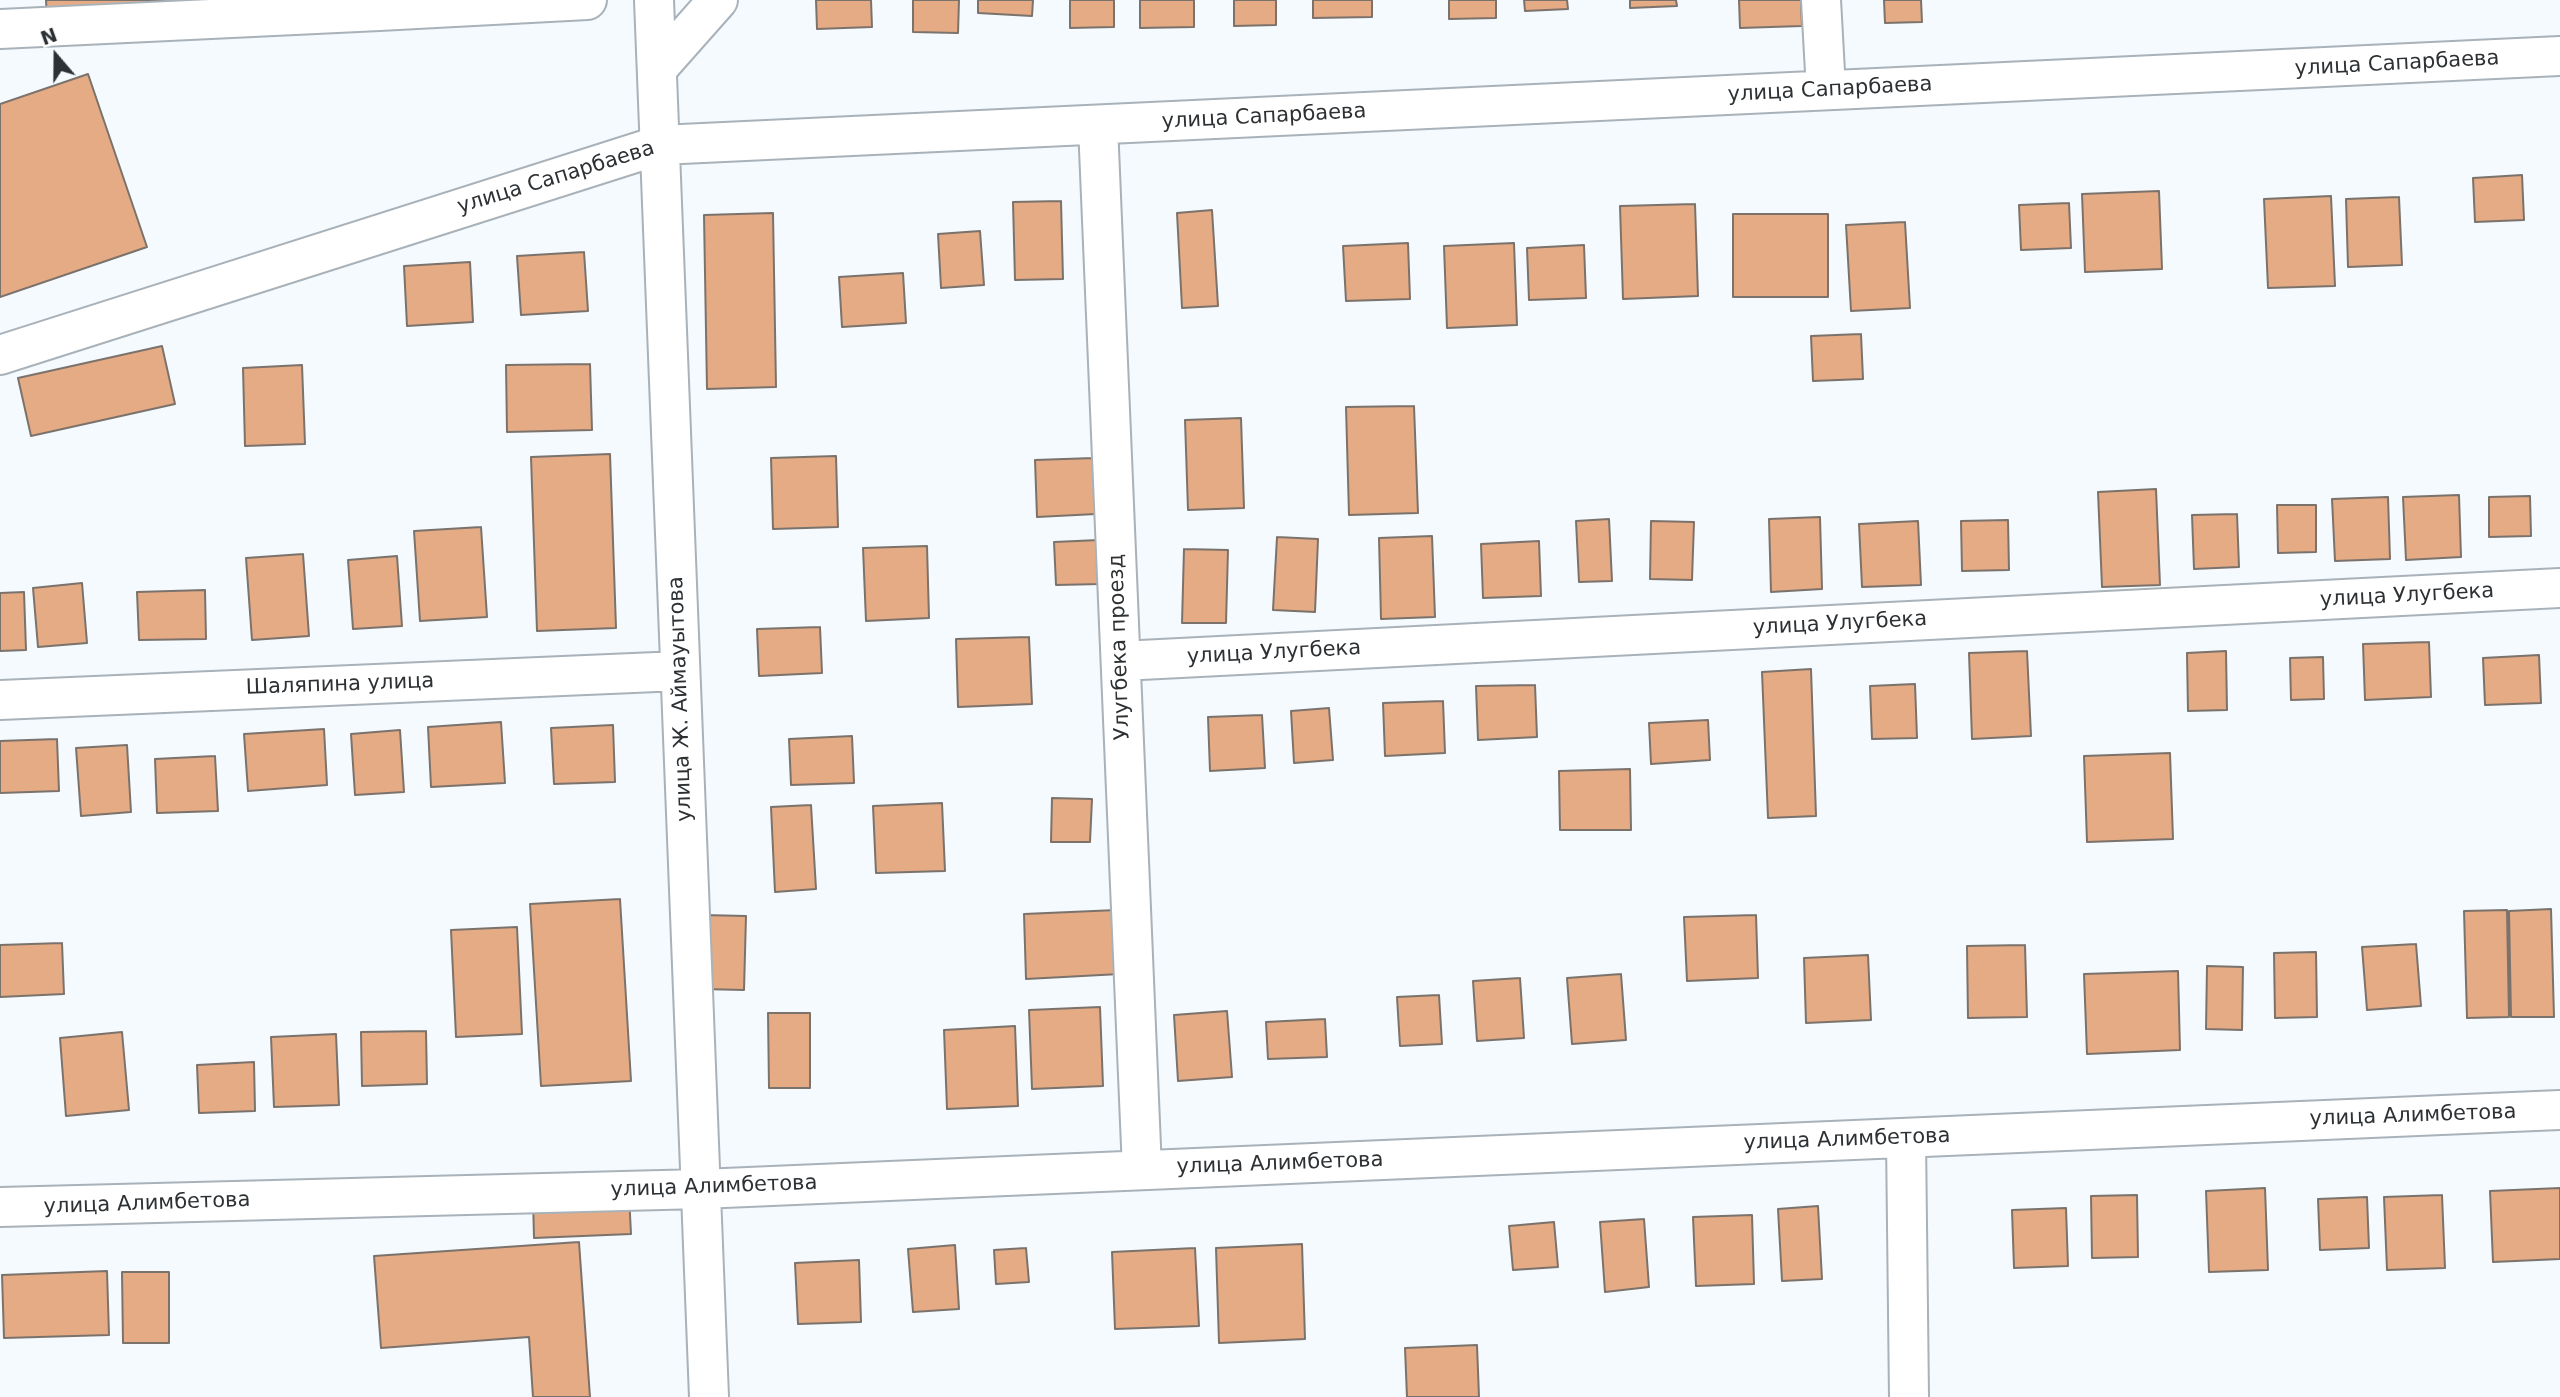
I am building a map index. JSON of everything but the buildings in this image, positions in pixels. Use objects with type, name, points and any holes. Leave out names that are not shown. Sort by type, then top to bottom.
[{"type":"street","points":[[0,29],[378,5],[587,0]]},
{"type":"street","name":"улица Ж. Аймауытова","points":[[654,0],[709,1397]]},
{"type":"street","points":[[657,69],[718,0]]},
{"type":"street","points":[[1821,0],[1826,90]]},
{"type":"street","name":"улица Сапарбаева","points":[[0,355],[660,145],[2560,56]]},
{"type":"street","name":"Улугбека проезд","points":[[1098,125],[1142,1170]]},
{"type":"street","name":"улица Улугбека","points":[[1121,661],[2560,588]]},
{"type":"street","name":"Шаляпина улица","points":[[0,700],[680,671]]},
{"type":"street","name":"улица Алимбетова","points":[[0,1208],[701,1189],[2560,1110]]},
{"type":"street","points":[[1906,1138],[1909,1397]]}]
